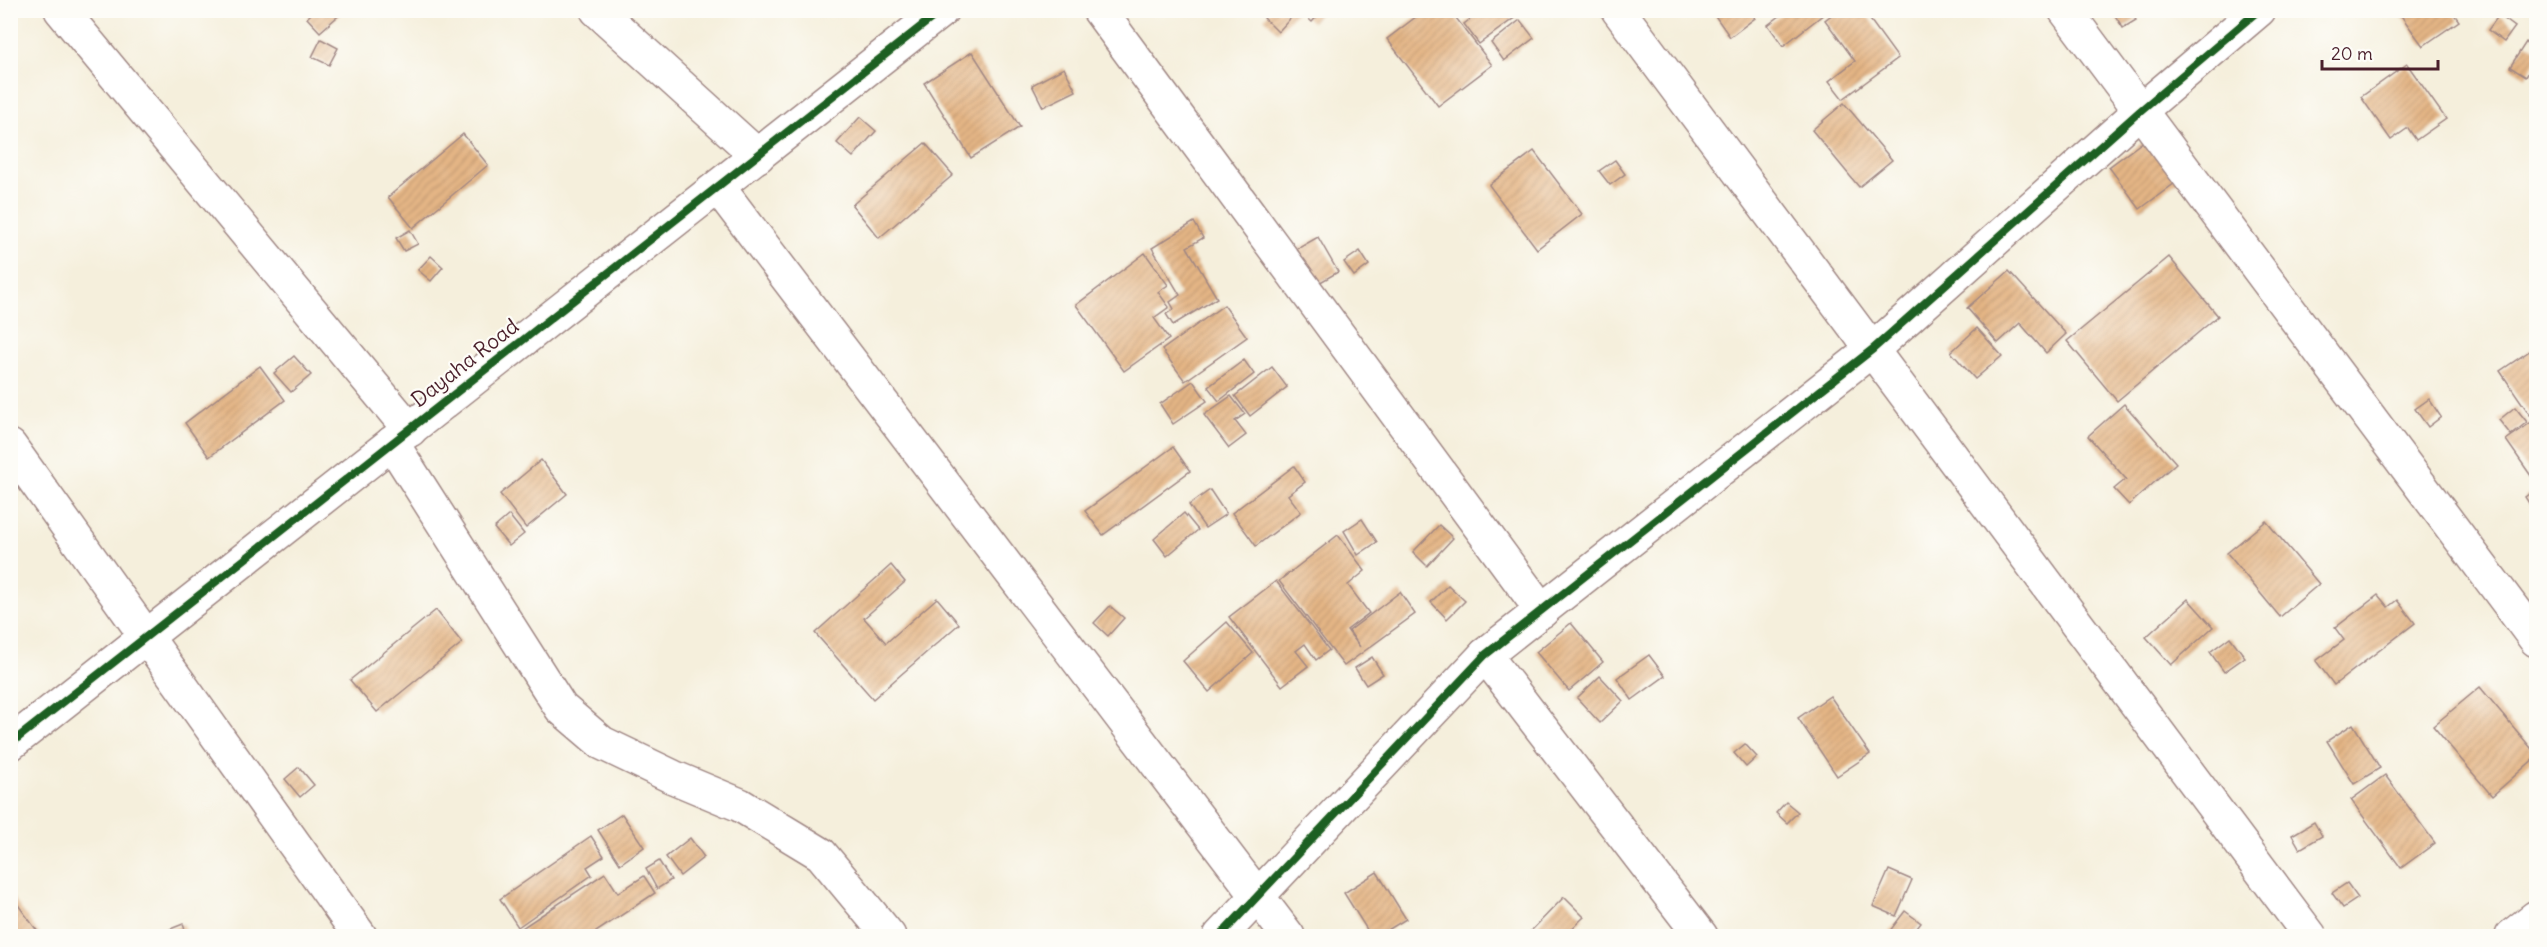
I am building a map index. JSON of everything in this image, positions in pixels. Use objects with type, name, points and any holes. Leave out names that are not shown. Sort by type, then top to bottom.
[{"type":"street","points":[[61,10],[401,436],[561,708],[602,743],[673,777],[740,805],[821,854],[889,936]]},
{"type":"street","points":[[597,10],[758,156]]},
{"type":"street","name":"Dayaha Road","points":[[10,744],[942,10]]},
{"type":"street","points":[[1100,10],[1542,611]]},
{"type":"street","points":[[1618,10],[2310,936]]},
{"type":"street","points":[[2065,10],[2536,640]]},
{"type":"street","points":[[1220,936],[1485,655],[1873,349],[2140,111],[2259,10]]},
{"type":"street","points":[[718,187],[1288,936]]},
{"type":"street","points":[[10,446],[360,936]]},
{"type":"street","points":[[1485,655],[1701,936]]},
{"type":"street","points":[[2512,936],[2536,917]]},
{"type":"building","points":[[315,10],[345,10],[320,32],[307,18]]},
{"type":"building","points":[[1271,10],[1298,10],[1278,32],[1264,18]]},
{"type":"building","points":[[1299,10],[1323,10],[1312,22]]},
{"type":"building","points":[[1425,10],[1450,10],[1492,65],[1438,106],[1387,39]]},
{"type":"building","points":[[1482,10],[1519,10],[1521,13],[1479,44],[1464,24]]},
{"type":"building","points":[[1711,10],[1749,10],[1755,18],[1730,37]]},
{"type":"building","points":[[1784,10],[1829,10],[1783,46],[1768,25],[1785,12]]},
{"type":"building","points":[[1838,10],[1863,10],[1898,58],[1843,99],[1829,81],[1855,61],[1825,20]]},
{"type":"building","points":[[2119,10],[2130,10],[2136,20],[2123,28],[2114,14]]},
{"type":"building","points":[[2397,10],[2451,10],[2459,21],[2423,46]]},
{"type":"building","points":[[2499,15],[2515,27],[2504,42],[2488,30]]},
{"type":"building","points":[[1520,20],[1534,38],[1504,61],[1491,43]]},
{"type":"building","points":[[321,39],[338,48],[329,65],[312,57]]},
{"type":"building","points":[[2526,42],[2536,49],[2536,60],[2526,77],[2510,67]]},
{"type":"building","points":[[972,52],[1020,127],[971,158],[924,83]]},
{"type":"building","points":[[2407,64],[2446,119],[2416,140],[2408,128],[2391,140],[2361,97]]},
{"type":"building","points":[[1064,68],[1076,91],[1043,107],[1032,85]]},
{"type":"building","points":[[1844,103],[1892,160],[1859,187],[1812,130]]},
{"type":"building","points":[[860,117],[876,131],[853,157],[837,143]]},
{"type":"building","points":[[463,134],[488,165],[413,228],[388,197]]},
{"type":"building","points":[[2148,138],[2179,180],[2140,209],[2109,167]]},
{"type":"building","points":[[925,143],[953,175],[879,238],[852,205]]},
{"type":"building","points":[[1534,151],[1582,214],[1537,249],[1489,185]]},
{"type":"building","points":[[1615,160],[1625,174],[1610,185],[1599,171]]},
{"type":"building","points":[[1194,222],[1203,238],[1187,247],[1217,298],[1173,325],[1166,314],[1174,309],[1170,302],[1180,295],[1152,248]]},
{"type":"building","points":[[410,230],[418,244],[404,251],[396,238]]},
{"type":"building","points":[[1318,237],[1338,272],[1317,284],[1297,249]]},
{"type":"building","points":[[1360,251],[1369,265],[1354,276],[1344,262]]},
{"type":"building","points":[[1145,253],[1168,285],[1158,292],[1169,307],[1154,318],[1169,339],[1124,371],[1076,305]]},
{"type":"building","points":[[431,256],[443,267],[431,281],[418,270]]},
{"type":"building","points":[[2169,257],[2218,316],[2117,401],[2067,341]]},
{"type":"building","points":[[2009,271],[2066,334],[2046,353],[2020,323],[1998,343],[1967,308]]},
{"type":"building","points":[[1224,305],[1247,337],[1185,381],[1162,350]]},
{"type":"building","points":[[1977,328],[2002,356],[1975,379],[1951,352]]},
{"type":"building","points":[[2534,348],[2536,351],[2536,411],[2530,415],[2500,371]]},
{"type":"building","points":[[294,356],[311,375],[291,392],[274,373]]},
{"type":"building","points":[[1244,360],[1254,374],[1219,401],[1208,387]]},
{"type":"building","points":[[260,366],[285,400],[209,457],[185,423]]},
{"type":"building","points":[[1272,367],[1287,387],[1250,416],[1235,396]]},
{"type":"building","points":[[1193,381],[1207,401],[1173,424],[1160,404]]},
{"type":"building","points":[[1231,396],[1245,414],[1235,421],[1246,435],[1229,448],[1204,415]]},
{"type":"building","points":[[2429,399],[2441,417],[2428,427],[2415,409]]},
{"type":"building","points":[[2124,404],[2176,463],[2129,505],[2114,489],[2126,479],[2088,436]]},
{"type":"building","points":[[2515,407],[2527,422],[2511,435],[2499,420]]},
{"type":"building","points":[[2536,419],[2536,483],[2506,440]]},
{"type":"building","points":[[1173,447],[1190,471],[1103,535],[1085,511]]},
{"type":"building","points":[[541,460],[567,494],[526,528],[500,494]]},
{"type":"building","points":[[1294,466],[1305,482],[1288,495],[1301,512],[1256,546],[1232,513]]},
{"type":"building","points":[[2536,489],[2536,514],[2525,497]]},
{"type":"building","points":[[1210,490],[1226,514],[1205,528],[1189,505]]},
{"type":"building","points":[[1184,513],[1198,530],[1167,556],[1154,539]]},
{"type":"building","points":[[509,515],[524,534],[509,546],[494,528]]},
{"type":"building","points":[[1362,519],[1377,542],[1358,555],[1344,531]]},
{"type":"building","points":[[2266,521],[2319,584],[2280,617],[2227,553]]},
{"type":"building","points":[[1439,525],[1453,538],[1427,566],[1413,552]]},
{"type":"building","points":[[1338,535],[1365,571],[1348,585],[1369,613],[1347,630],[1360,647],[1349,631],[1400,592],[1415,614],[1344,666],[1279,581]]},
{"type":"building","points":[[891,565],[905,582],[864,618],[886,643],[937,598],[959,624],[873,699],[815,633]]},
{"type":"building","points":[[1276,581],[1329,650],[1316,660],[1305,644],[1296,651],[1308,666],[1282,686],[1229,617]]},
{"type":"building","points":[[1448,585],[1465,601],[1447,619],[1431,602]]},
{"type":"building","points":[[2378,595],[2388,607],[2397,600],[2415,623],[2334,685],[2316,661],[2344,640],[2335,628]]},
{"type":"building","points":[[2188,599],[2213,627],[2171,665],[2146,637]]},
{"type":"building","points":[[1110,606],[1124,618],[1108,636],[1094,623]]},
{"type":"building","points":[[436,610],[462,643],[377,712],[350,680]]},
{"type":"building","points":[[1227,622],[1253,653],[1209,692],[1183,661]]},
{"type":"building","points":[[1571,623],[1603,662],[1569,691],[1536,652]]},
{"type":"building","points":[[2230,637],[2245,657],[2224,672],[2210,652]]},
{"type":"building","points":[[1649,655],[1665,676],[1632,700],[1617,678]]},
{"type":"building","points":[[1372,657],[1383,674],[1366,685],[1355,668]]},
{"type":"building","points":[[1600,676],[1623,701],[1600,723],[1577,698]]},
{"type":"building","points":[[2480,687],[2536,754],[2536,757],[2492,796],[2433,726]]},
{"type":"building","points":[[1830,696],[1870,754],[1837,776],[1798,718]]},
{"type":"building","points":[[2353,724],[2380,768],[2354,784],[2327,741]]},
{"type":"building","points":[[1745,744],[1757,757],[1746,767],[1734,753]]},
{"type":"building","points":[[299,767],[314,785],[300,797],[285,779]]},
{"type":"building","points":[[2385,775],[2435,843],[2401,868],[2351,800]]},
{"type":"building","points":[[1786,802],[1798,812],[1787,823],[1776,813]]},
{"type":"building","points":[[622,814],[644,847],[620,864],[598,830]]},
{"type":"building","points":[[2314,822],[2322,836],[2300,849],[2292,835]]},
{"type":"building","points":[[591,836],[604,856],[587,867],[592,875],[518,927],[500,899]]},
{"type":"building","points":[[690,838],[704,857],[680,876],[666,857]]},
{"type":"building","points":[[659,861],[671,880],[657,889],[646,869]]},
{"type":"building","points":[[1889,870],[1912,880],[1896,916],[1873,906]]},
{"type":"building","points":[[1377,872],[1406,919],[1378,936],[1371,936],[1344,893]]},
{"type":"building","points":[[605,873],[618,893],[644,876],[655,893],[590,936],[528,936],[522,928]]},
{"type":"building","points":[[2347,883],[2358,898],[2343,908],[2332,893]]},
{"type":"building","points":[[10,894],[41,936],[10,936]]},
{"type":"building","points":[[1564,897],[1584,917],[1564,936],[1535,936],[1530,932]]},
{"type":"building","points":[[1905,911],[1921,923],[1911,936],[1894,936],[1889,932]]},
{"type":"building","points":[[183,924],[187,936],[164,936],[163,932]]},
{"type":"cycle path","points":[[10,744],[942,10]]},
{"type":"cycle path","points":[[1220,936],[1485,655],[1873,349],[2140,111],[2259,10]]}]
